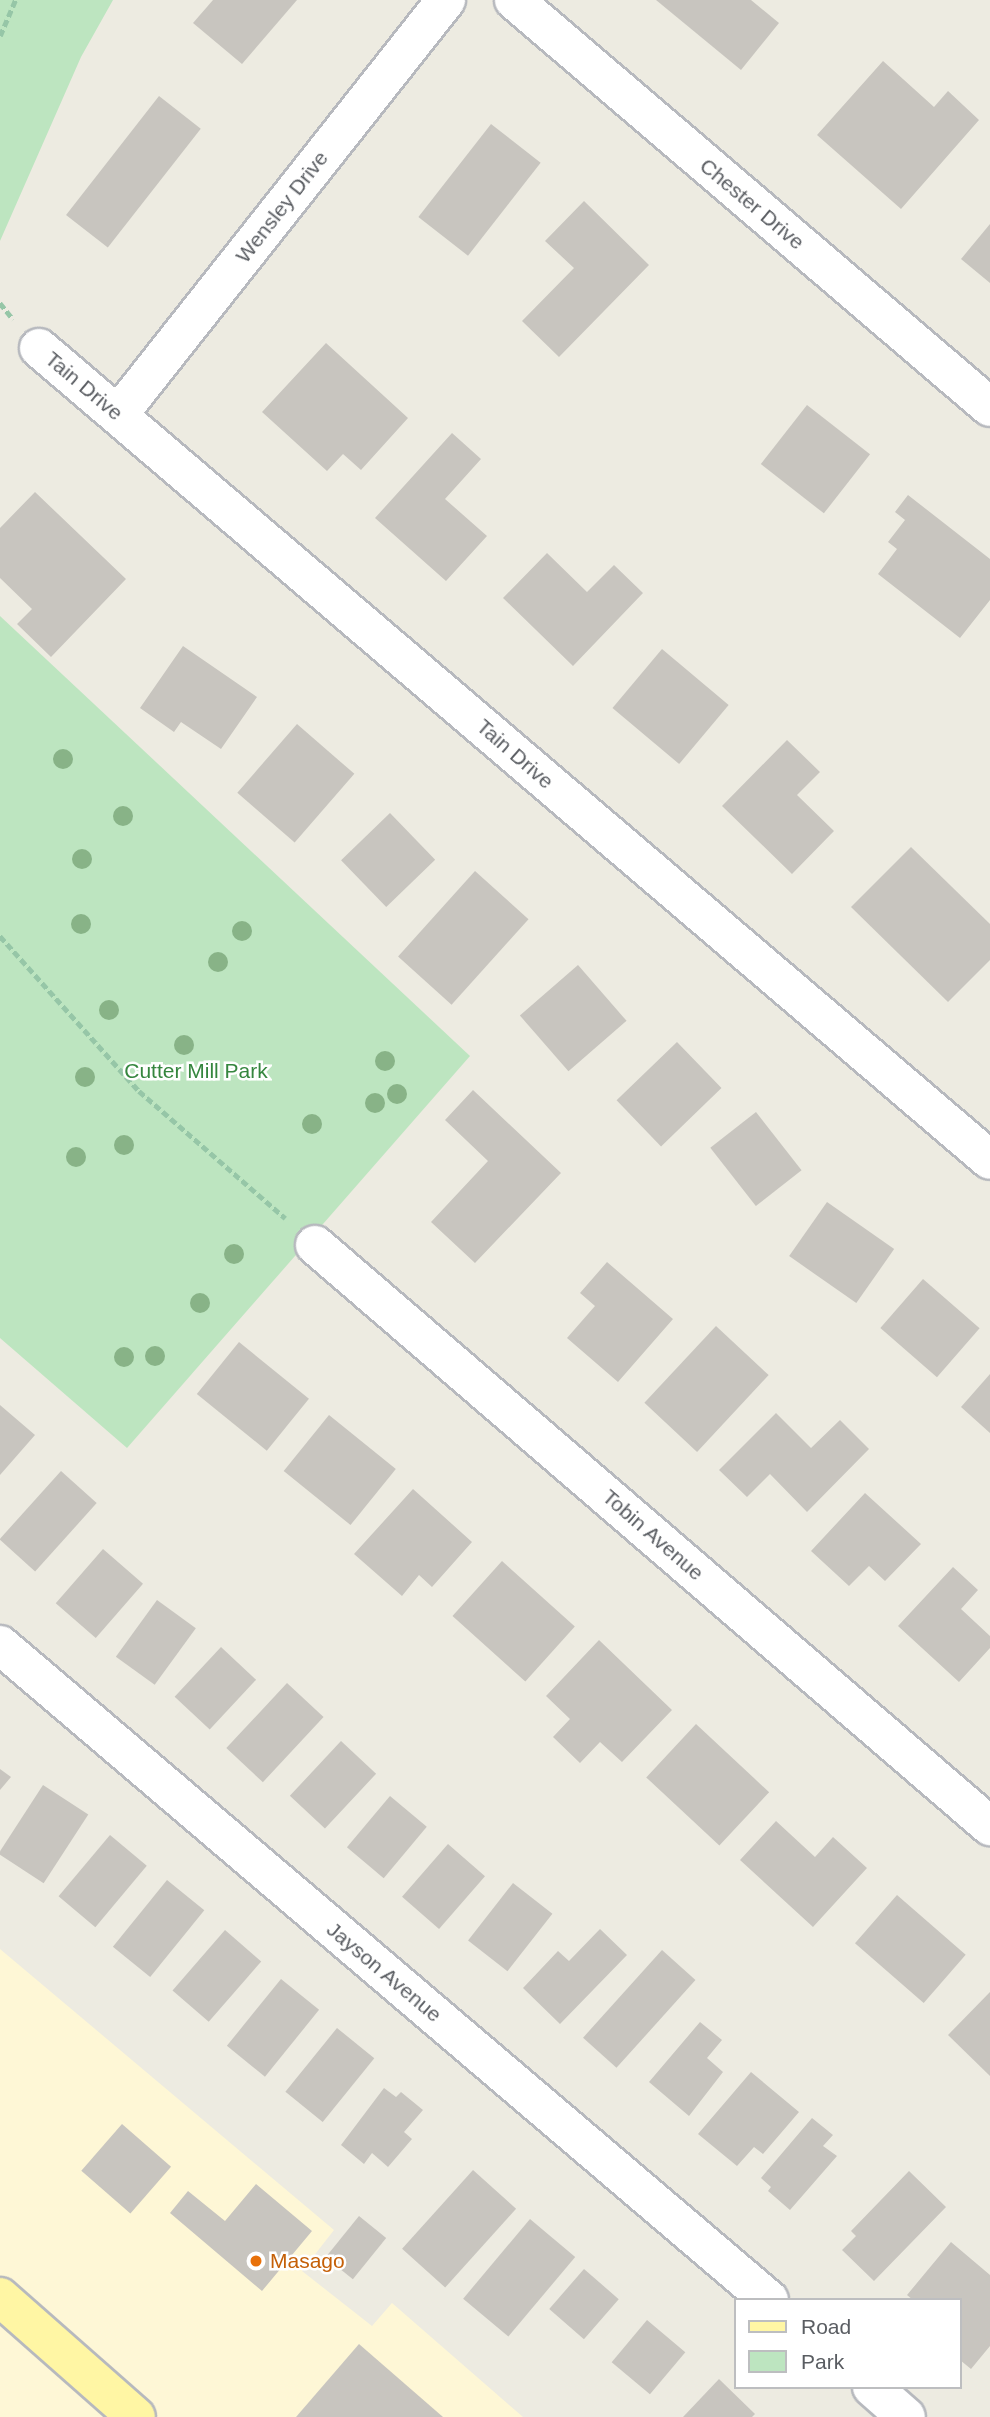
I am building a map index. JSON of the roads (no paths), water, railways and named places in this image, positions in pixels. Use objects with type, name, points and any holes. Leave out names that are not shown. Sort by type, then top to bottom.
[{"type":"main road","points":[[0,2297],[136,2417]]},
{"type":"street","name":"Wensley Drive","points":[[118,415],[446,0]]},
{"type":"street","name":"Chester Drive","points":[[514,0],[990,407]]},
{"type":"street","name":"Tain Drive","points":[[39,348],[990,1160]]},
{"type":"street","name":"Tobin Avenue","points":[[315,1245],[990,1826]]},
{"type":"street","name":"Jayson Avenue","points":[[0,1645],[767,2298]]},
{"type":"street","points":[[874,2389],[906,2417]]},
{"type":"place","name":"Masago","points":[[256,2261]]},
{"type":"park label","name":"Cutter Mill Park","points":[[196,1071]]}]
